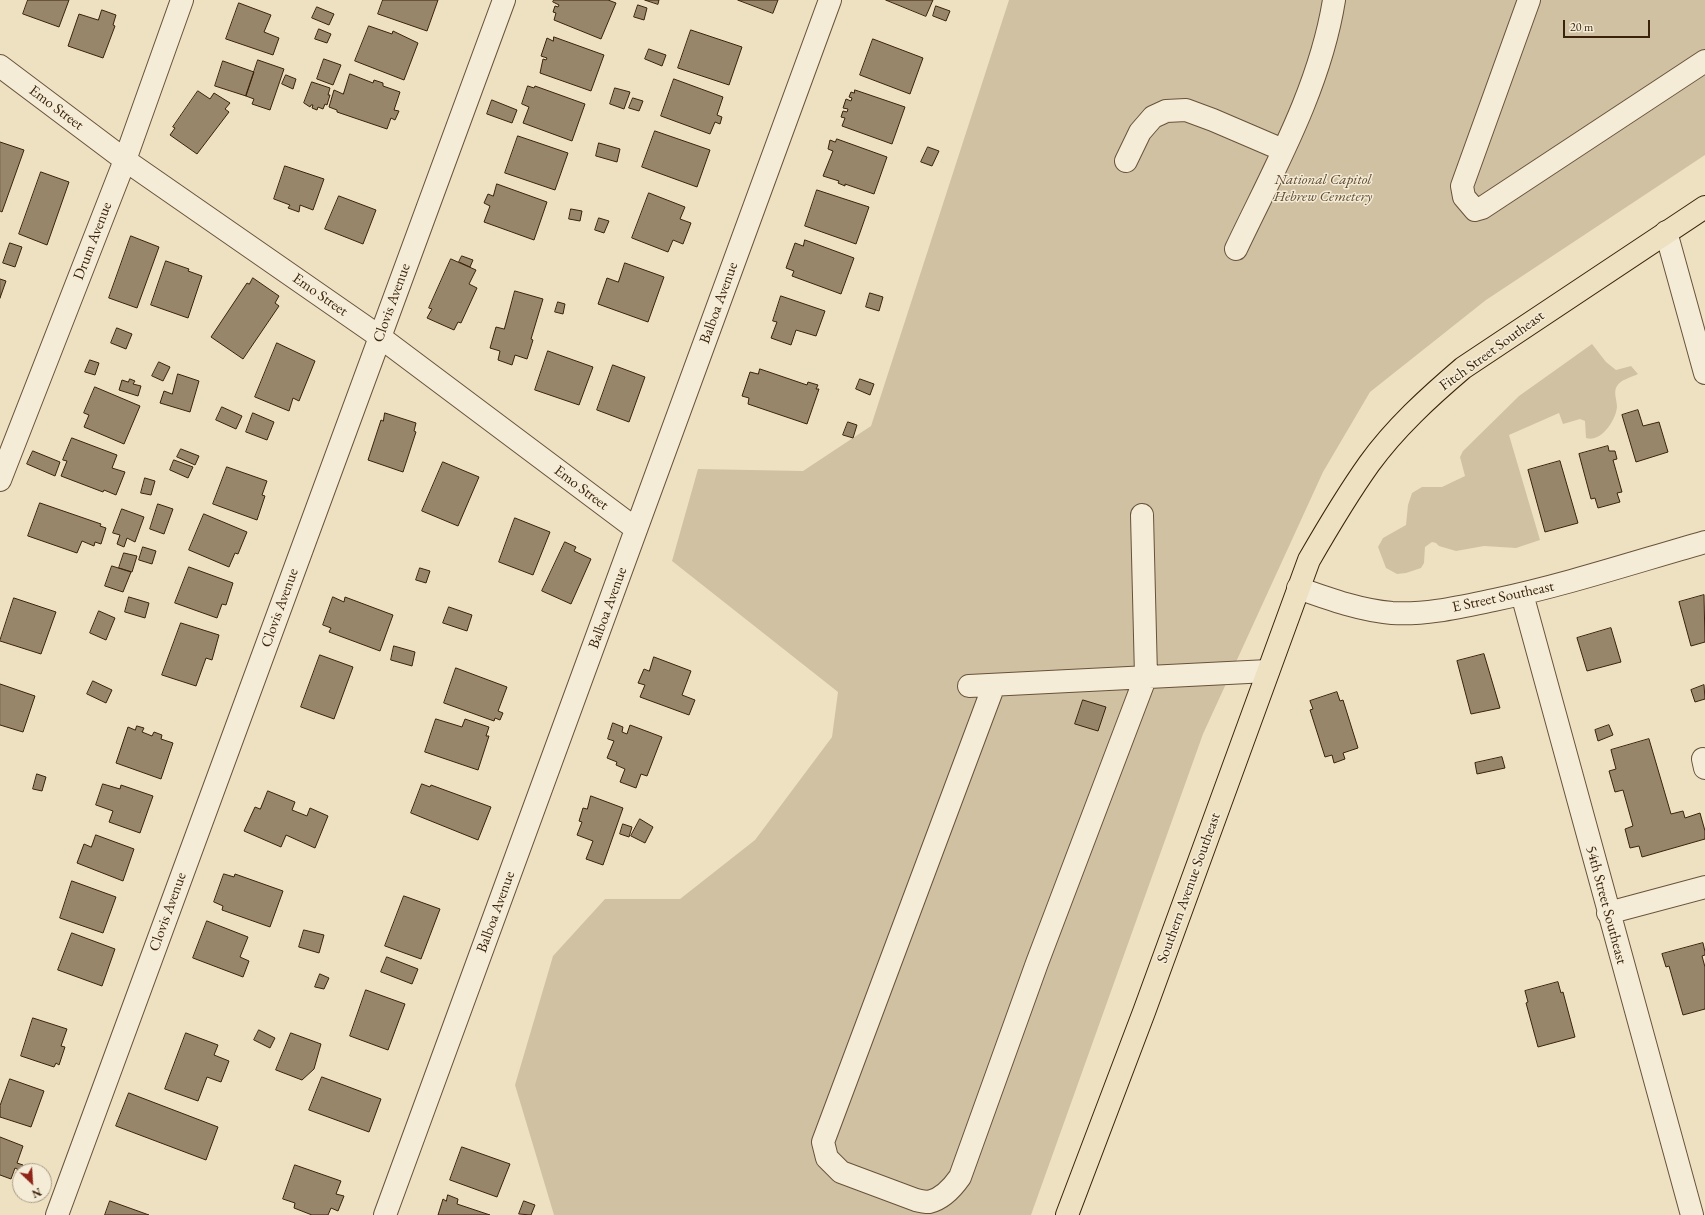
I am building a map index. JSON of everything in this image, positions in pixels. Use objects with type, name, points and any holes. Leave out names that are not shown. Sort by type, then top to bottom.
[{"type":"main road","name":"Fitch Street Southeast","points":[[1309,560],[1347,496],[1370,463],[1392,436],[1427,399],[1463,368],[1705,206]]},
{"type":"main road","name":"Southern Avenue Southeast","points":[[1067,1215],[1144,1012],[1309,560]]},
{"type":"street","name":"Drum Avenue","points":[[0,480],[124,160],[182,0]]},
{"type":"street","name":"Clovis Avenue","points":[[57,1215],[504,0]]},
{"type":"street","name":"Balboa Avenue","points":[[385,1215],[830,0]]},
{"type":"street","points":[[1236,249],[1310,91],[1330,26],[1334,0]]},
{"type":"street","points":[[1529,0],[1462,186],[1464,197],[1474,210],[1482,208],[1705,61]]},
{"type":"street","name":"Emo Street","points":[[0,66],[124,160],[380,337],[636,529]]},
{"type":"street","points":[[1126,161],[1140,132],[1152,117],[1166,111],[1186,110],[1283,150]]},
{"type":"street","points":[[1666,232],[1705,372]]},
{"type":"street","points":[[994,685],[823,1142],[827,1158],[841,1172],[916,1200],[929,1202],[952,1188],[960,1177],[1036,962],[1146,676],[1142,515]]},
{"type":"street","name":"E Street Southeast","points":[[1298,588],[1356,607],[1377,611],[1407,613],[1435,612],[1546,588],[1705,542]]},
{"type":"street","name":"54th Street Southeast","points":[[1522,594],[1608,913],[1692,1215]]},
{"type":"street","points":[[969,686],[1268,671]]},
{"type":"street","points":[[1608,913],[1705,887]]},
{"type":"green space","name":"National Capitol Hebrew Cemetery","points":[[1009,0],[1705,0],[1705,155],[1486,300],[1370,392],[1323,472],[1203,734],[1031,1215],[554,1215],[515,1085],[553,956],[605,899],[680,899],[755,840],[832,737],[838,692],[672,561],[698,469],[803,471],[871,426]]},
{"type":"green space","points":[[1592,344],[1606,362],[1616,370],[1631,366],[1638,374],[1623,380],[1617,386],[1615,391],[1617,407],[1616,412],[1607,429],[1597,437],[1592,439],[1586,438],[1585,421],[1580,419],[1563,424],[1559,413],[1509,435],[1540,540],[1516,548],[1484,546],[1456,551],[1439,546],[1432,542],[1425,547],[1424,563],[1421,568],[1406,573],[1397,574],[1386,568],[1378,547],[1383,538],[1406,525],[1408,505],[1412,493],[1422,487],[1442,487],[1465,476],[1460,457],[1463,451],[1519,396]]},
{"type":"building","points":[[28,0],[69,0],[59,27],[23,14]]},
{"type":"building","points":[[383,0],[438,0],[427,31],[378,14]]},
{"type":"building","points":[[554,0],[608,0],[616,3],[601,39],[554,20],[556,13],[553,12],[555,6],[558,7],[559,5],[553,2]]},
{"type":"building","points":[[645,0],[659,0],[658,4]]},
{"type":"building","points":[[738,0],[778,0],[773,13]]},
{"type":"building","points":[[886,0],[933,0],[926,16]]},
{"type":"building","points":[[239,3],[271,15],[264,32],[279,38],[273,55],[226,39]]},
{"type":"building","points":[[638,5],[647,8],[644,20],[634,17]]},
{"type":"building","points":[[936,6],[950,11],[946,21],[933,16]]},
{"type":"building","points":[[317,7],[334,14],[329,25],[312,18]]},
{"type":"building","points":[[102,10],[116,15],[113,25],[115,26],[103,58],[68,46],[79,14],[98,20]]},
{"type":"building","points":[[369,26],[392,34],[393,31],[418,43],[404,80],[355,61]]},
{"type":"building","points":[[319,29],[331,34],[327,43],[315,39]]},
{"type":"building","points":[[691,30],[742,47],[729,85],[678,68]]},
{"type":"building","points":[[554,37],[604,55],[591,91],[540,73],[543,59],[546,60],[547,58],[541,56],[547,38],[553,41]]},
{"type":"building","points":[[873,39],[923,58],[910,94],[860,75]]},
{"type":"building","points":[[649,49],[666,55],[662,66],[645,59]]},
{"type":"building","points":[[324,59],[341,65],[333,85],[317,79]]},
{"type":"building","points":[[258,60],[284,69],[270,110],[252,104],[254,99],[246,96]]},
{"type":"building","points":[[223,61],[254,72],[246,96],[215,86]]},
{"type":"building","points":[[350,74],[373,83],[374,80],[383,83],[383,86],[400,92],[394,110],[399,111],[395,120],[391,118],[387,129],[337,112],[337,110],[329,107],[334,90],[343,94]]},
{"type":"building","points":[[286,75],[296,79],[293,89],[282,84]]},
{"type":"building","points":[[674,79],[723,97],[717,115],[722,117],[720,124],[715,122],[710,134],[661,116]]},
{"type":"building","points":[[312,82],[330,88],[328,95],[330,95],[327,105],[325,104],[323,109],[318,107],[317,110],[312,108],[313,105],[310,107],[304,103]]},
{"type":"building","points":[[528,86],[534,88],[535,86],[585,104],[572,141],[523,123],[529,107],[522,104]]},
{"type":"building","points":[[615,88],[630,92],[624,109],[610,104]]},
{"type":"building","points":[[855,90],[905,107],[892,144],[842,126],[845,118],[841,117],[843,111],[847,112],[848,109],[843,108],[846,99],[851,101],[852,98],[849,97],[851,92],[854,93]]},
{"type":"building","points":[[198,91],[210,99],[214,93],[230,103],[225,109],[229,112],[197,154],[170,135],[175,128],[173,127]]},
{"type":"building","points":[[633,98],[643,101],[639,111],[629,108]]},
{"type":"building","points":[[492,100],[517,110],[512,123],[487,114]]},
{"type":"building","points":[[655,131],[710,150],[697,187],[642,167]]},
{"type":"building","points":[[518,136],[568,153],[555,190],[505,173]]},
{"type":"building","points":[[837,139],[887,157],[874,194],[845,184],[845,186],[838,183],[839,181],[823,176],[833,151],[828,149],[830,140],[835,142]]},
{"type":"building","points":[[0,142],[24,150],[2,212],[0,211]]},
{"type":"building","points":[[599,143],[620,149],[617,162],[596,156]]},
{"type":"building","points":[[928,147],[939,151],[932,166],[921,162]]},
{"type":"building","points":[[285,166],[324,179],[313,210],[300,205],[299,212],[288,208],[290,205],[274,199]]},
{"type":"building","points":[[41,172],[69,182],[47,245],[19,234]]},
{"type":"building","points":[[497,184],[547,202],[534,240],[484,222],[490,206],[484,203],[488,194],[493,196]]},
{"type":"building","points":[[817,190],[869,207],[856,244],[805,226]]},
{"type":"building","points":[[649,193],[685,207],[680,219],[691,223],[683,244],[673,240],[668,252],[632,238]]},
{"type":"building","points":[[339,196],[376,210],[363,244],[325,229]]},
{"type":"building","points":[[571,209],[582,211],[580,221],[569,219]]},
{"type":"building","points":[[599,218],[609,221],[604,233],[595,230]]},
{"type":"building","points":[[131,236],[159,247],[137,308],[109,298]]},
{"type":"building","points":[[805,240],[854,258],[841,294],[792,276],[794,271],[786,268],[795,243],[803,246]]},
{"type":"building","points":[[10,243],[22,247],[15,267],[3,263]]},
{"type":"building","points":[[462,256],[473,260],[470,267],[459,262]]},
{"type":"building","points":[[451,259],[476,270],[469,284],[477,288],[461,323],[458,322],[454,330],[427,318],[432,309],[429,308]]},
{"type":"building","points":[[166,261],[189,269],[188,271],[202,276],[188,318],[151,305]]},
{"type":"building","points":[[625,263],[664,277],[648,322],[598,304],[607,278],[618,282]]},
{"type":"building","points":[[253,278],[279,296],[275,303],[279,306],[243,359],[211,337],[247,283],[249,284]]},
{"type":"building","points":[[0,279],[6,281],[0,298]]},
{"type":"building","points":[[515,291],[543,299],[531,339],[533,340],[527,359],[515,355],[512,365],[498,360],[500,351],[490,348],[496,327],[504,329]]},
{"type":"building","points":[[870,293],[883,297],[879,311],[866,307]]},
{"type":"building","points":[[781,296],[825,311],[816,336],[796,330],[791,345],[771,338],[777,322],[773,321]]},
{"type":"building","points":[[558,302],[565,304],[563,314],[555,312]]},
{"type":"building","points":[[117,328],[132,334],[126,349],[111,343]]},
{"type":"building","points":[[277,343],[315,361],[299,401],[293,398],[289,411],[255,397]]},
{"type":"building","points":[[548,351],[593,367],[579,405],[535,390]]},
{"type":"building","points":[[90,360],[99,363],[95,375],[85,372]]},
{"type":"building","points":[[159,362],[170,367],[163,381],[152,376]]},
{"type":"building","points":[[613,365],[645,377],[629,422],[597,410]]},
{"type":"building","points":[[760,369],[807,385],[808,382],[818,385],[816,389],[819,389],[807,424],[748,404],[749,398],[742,396],[750,372],[758,374]]},
{"type":"building","points":[[178,374],[199,381],[190,412],[160,403],[164,391],[172,394]]},
{"type":"building","points":[[130,379],[135,381],[133,384],[141,386],[138,396],[119,390],[122,380],[128,382]]},
{"type":"building","points":[[860,379],[874,384],[870,395],[856,389]]},
{"type":"building","points":[[95,387],[140,406],[124,444],[84,427],[89,415],[84,413]]},
{"type":"building","points":[[222,407],[242,416],[236,429],[216,420]]},
{"type":"building","points":[[1638,410],[1643,426],[1659,422],[1668,452],[1636,462],[1622,415]]},
{"type":"building","points":[[253,413],[274,422],[267,440],[246,432]]},
{"type":"building","points":[[385,413],[416,423],[414,431],[416,432],[403,472],[368,460],[381,420],[383,421]]},
{"type":"building","points":[[848,422],[857,425],[853,438],[843,435]]},
{"type":"building","points":[[72,438],[117,455],[112,468],[125,472],[116,495],[104,490],[103,492],[61,476],[67,461],[63,460]]},
{"type":"building","points":[[1608,446],[1609,451],[1615,451],[1617,459],[1613,460],[1622,492],[1617,493],[1620,502],[1598,508],[1595,498],[1591,499],[1579,454]]},
{"type":"building","points":[[181,449],[199,456],[195,465],[177,457]]},
{"type":"building","points":[[33,451],[60,462],[55,476],[27,464]]},
{"type":"building","points":[[174,460],[193,467],[188,478],[170,470]]},
{"type":"building","points":[[1560,461],[1578,523],[1545,532],[1528,470]]},
{"type":"building","points":[[443,462],[479,477],[458,526],[422,511]]},
{"type":"building","points":[[227,467],[267,481],[262,495],[265,496],[257,520],[213,504]]},
{"type":"building","points":[[145,478],[155,481],[151,495],[141,493]]},
{"type":"building","points":[[40,503],[101,524],[100,526],[106,528],[101,544],[95,542],[94,546],[82,541],[77,553],[28,536]]},
{"type":"building","points":[[158,504],[173,509],[164,534],[150,529]]},
{"type":"building","points":[[122,509],[144,517],[135,542],[127,538],[124,547],[117,544],[120,535],[113,533]]},
{"type":"building","points":[[204,514],[247,532],[238,554],[235,553],[229,567],[189,550]]},
{"type":"building","points":[[515,518],[550,532],[533,575],[499,562]]},
{"type":"building","points":[[565,542],[576,547],[574,551],[591,559],[571,604],[542,591]]},
{"type":"building","points":[[143,547],[156,551],[152,564],[139,560]]},
{"type":"building","points":[[124,553],[137,556],[132,572],[119,568]]},
{"type":"building","points":[[112,566],[131,572],[123,592],[105,586]]},
{"type":"building","points":[[189,567],[233,583],[226,605],[222,604],[217,618],[175,603]]},
{"type":"building","points":[[420,568],[430,571],[426,583],[416,580]]},
{"type":"building","points":[[1704,595],[1705,642],[1691,646],[1679,602]]},
{"type":"building","points":[[129,597],[149,603],[145,618],[125,612]]},
{"type":"building","points":[[333,597],[344,602],[345,597],[393,615],[380,651],[329,632],[331,628],[323,625]]},
{"type":"building","points":[[14,598],[56,612],[41,654],[0,641]]},
{"type":"building","points":[[449,607],[472,615],[467,631],[443,623]]},
{"type":"building","points":[[99,611],[115,618],[106,640],[90,633]]},
{"type":"building","points":[[181,623],[219,635],[212,660],[206,658],[196,686],[162,675]]},
{"type":"building","points":[[1611,628],[1621,662],[1587,671],[1577,638]]},
{"type":"building","points":[[394,646],[415,652],[412,666],[391,660]]},
{"type":"building","points":[[1484,654],[1500,708],[1471,714],[1457,661]]},
{"type":"building","points":[[320,655],[353,667],[334,719],[301,707]]},
{"type":"building","points":[[654,657],[691,671],[682,695],[695,700],[689,715],[640,697],[645,685],[638,683],[644,669],[649,671]]},
{"type":"building","points":[[456,668],[507,687],[498,711],[503,713],[500,720],[495,718],[494,721],[444,703]]},
{"type":"building","points":[[93,681],[112,690],[106,703],[87,694]]},
{"type":"building","points":[[0,684],[35,696],[23,732],[0,725]]},
{"type":"building","points":[[1704,685],[1705,699],[1695,702],[1691,690]]},
{"type":"building","points":[[1337,692],[1340,701],[1343,700],[1358,748],[1343,753],[1345,759],[1334,763],[1332,755],[1325,757],[1310,710],[1313,709],[1310,701]]},
{"type":"building","points":[[1083,700],[1106,707],[1098,731],[1075,724]]},
{"type":"building","points":[[436,719],[462,727],[465,719],[489,727],[486,736],[489,736],[478,770],[425,752]]},
{"type":"building","points":[[613,723],[623,727],[622,732],[627,734],[630,725],[662,737],[647,776],[641,774],[636,788],[620,782],[625,769],[616,765],[617,762],[607,758],[614,741],[608,739]]},
{"type":"building","points":[[1609,725],[1613,735],[1598,741],[1595,730]]},
{"type":"building","points":[[137,726],[144,728],[142,732],[152,736],[154,732],[162,735],[161,739],[173,743],[161,779],[116,763],[128,727],[135,730]]},
{"type":"building","points":[[1649,739],[1671,814],[1683,811],[1685,818],[1700,813],[1705,831],[1705,839],[1642,857],[1639,846],[1630,848],[1625,829],[1633,826],[1623,790],[1615,792],[1609,771],[1616,769],[1611,750]]},
{"type":"building","points":[[1502,757],[1505,768],[1477,774],[1475,763]]},
{"type":"building","points":[[37,774],[46,777],[42,791],[33,789]]},
{"type":"building","points":[[103,784],[120,789],[121,785],[153,796],[140,833],[109,822],[113,811],[96,805]]},
{"type":"building","points":[[422,784],[430,787],[431,785],[491,807],[478,840],[411,813]]},
{"type":"building","points":[[268,791],[295,802],[292,810],[307,816],[310,808],[328,816],[315,848],[286,835],[281,847],[244,831],[255,807],[260,809]]},
{"type":"building","points":[[591,796],[623,808],[603,865],[586,859],[593,841],[577,835],[582,822],[579,821],[583,808],[587,809]]},
{"type":"building","points":[[640,819],[653,827],[645,843],[631,836]]},
{"type":"building","points":[[623,824],[632,827],[629,837],[620,834]]},
{"type":"building","points":[[96,835],[134,849],[123,881],[77,863],[84,844],[91,847]]},
{"type":"building","points":[[224,874],[234,877],[235,874],[283,891],[270,927],[222,910],[223,906],[214,902]]},
{"type":"building","points":[[72,881],[116,897],[103,933],[60,918]]},
{"type":"building","points":[[404,896],[440,909],[421,959],[385,946]]},
{"type":"building","points":[[207,921],[248,937],[240,957],[249,961],[243,977],[193,958]]},
{"type":"building","points":[[304,930],[324,935],[319,953],[299,947]]},
{"type":"building","points":[[72,933],[115,949],[102,986],[58,970]]},
{"type":"building","points":[[1703,943],[1705,952],[1705,955],[1702,956],[1705,967],[1705,1009],[1683,1015],[1669,966],[1666,967],[1662,954]]},
{"type":"building","points":[[387,957],[418,969],[412,984],[381,972]]},
{"type":"building","points":[[320,974],[329,978],[324,989],[315,987]]},
{"type":"building","points":[[1558,982],[1561,993],[1563,992],[1575,1037],[1538,1047],[1526,1003],[1528,1002],[1525,991]]},
{"type":"building","points":[[366,990],[405,1004],[388,1050],[350,1036]]},
{"type":"building","points":[[33,1018],[67,1029],[61,1046],[65,1047],[59,1065],[56,1063],[54,1067],[21,1056]]},
{"type":"building","points":[[259,1030],[275,1038],[270,1048],[254,1040]]},
{"type":"building","points":[[186,1033],[218,1045],[214,1055],[229,1061],[221,1082],[207,1077],[198,1101],[165,1089]]},
{"type":"building","points":[[291,1033],[321,1044],[314,1069],[302,1080],[276,1070]]},
{"type":"building","points":[[322,1077],[381,1099],[369,1132],[309,1110]]},
{"type":"building","points":[[10,1079],[44,1091],[31,1127],[0,1117],[0,1106]]},
{"type":"building","points":[[129,1093],[218,1127],[206,1160],[116,1126]]},
{"type":"building","points":[[0,1137],[23,1146],[17,1163],[12,1163],[11,1179],[0,1175]]},
{"type":"building","points":[[462,1147],[510,1164],[497,1197],[450,1180]]},
{"type":"building","points":[[295,1165],[341,1181],[336,1194],[344,1196],[338,1211],[331,1208],[328,1215],[312,1215],[294,1208],[295,1203],[283,1199]]},
{"type":"building","points":[[448,1195],[458,1199],[457,1204],[490,1215],[438,1215],[443,1199],[446,1201]]},
{"type":"building","points":[[110,1201],[149,1215],[105,1215]]},
{"type":"building","points":[[524,1201],[535,1205],[531,1215],[519,1214]]}]
